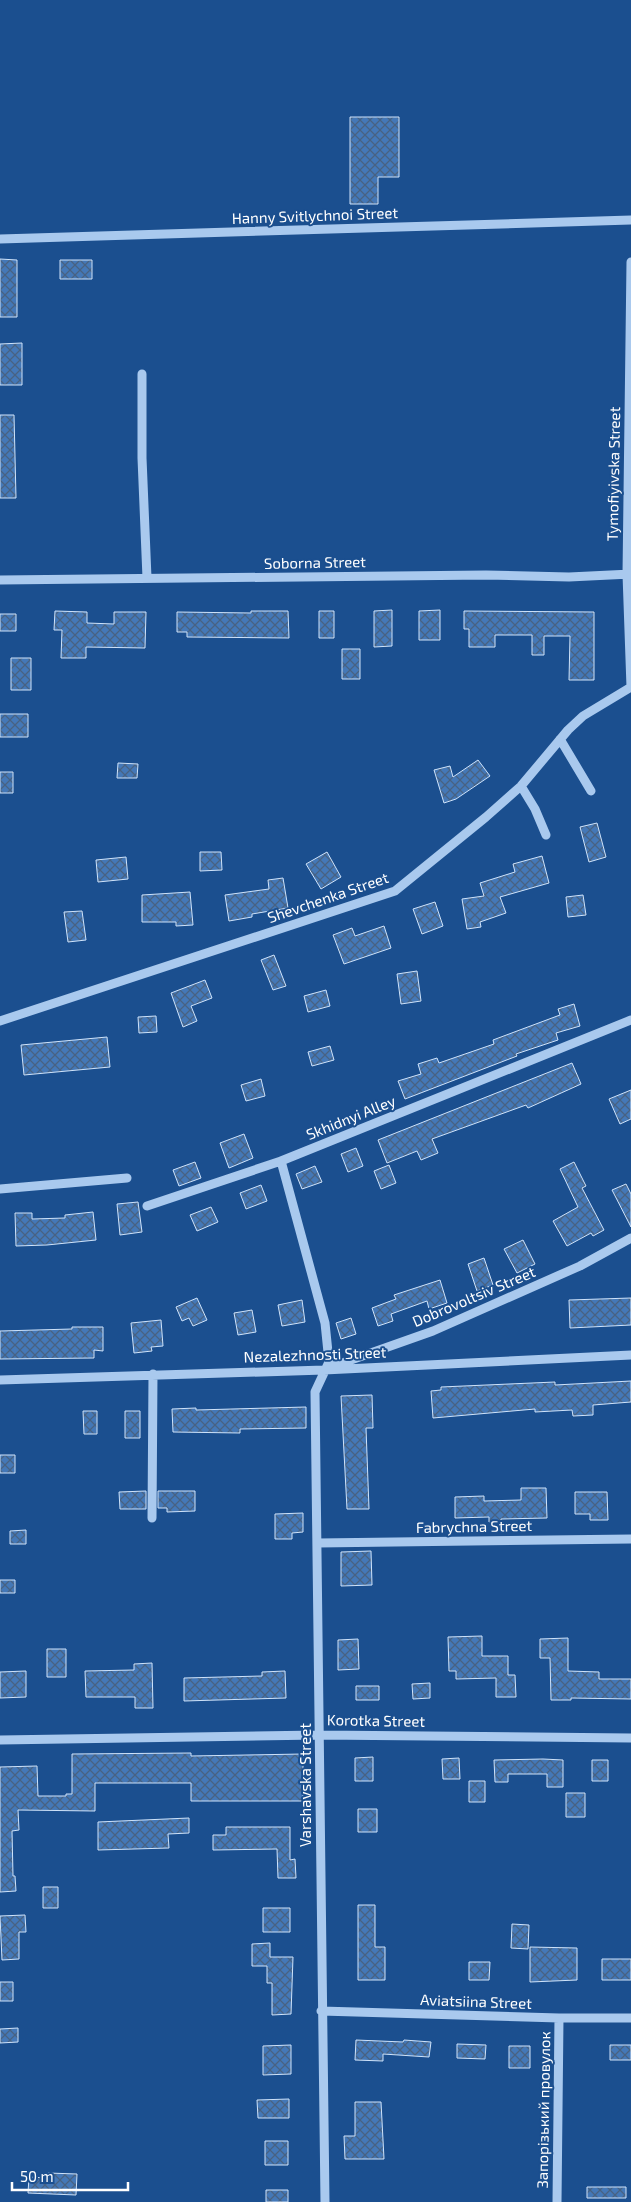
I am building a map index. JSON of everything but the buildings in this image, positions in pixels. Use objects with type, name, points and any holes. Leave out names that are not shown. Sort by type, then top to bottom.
[{"type":"street","name":"Hanny Svitlychnoi Street","points":[[0,239],[631,220]]},
{"type":"street","name":"Tymofiyivska Street","points":[[631,262],[629,574],[631,687]]},
{"type":"street","points":[[142,374],[142,458],[147,578]]},
{"type":"street","name":"Soborna Street","points":[[0,580],[486,575],[570,577],[629,574]]},
{"type":"street","name":"Shevchenka Street","points":[[0,1021],[395,892],[486,817],[520,786],[560,739],[583,716],[631,687]]},
{"type":"street","points":[[560,739],[591,791]]},
{"type":"street","points":[[520,786],[535,808],[546,835]]},
{"type":"street","name":"Skhidnyi Alley","points":[[147,1206],[281,1161],[631,1020]]},
{"type":"street","points":[[281,1161],[325,1322],[329,1362],[324,1370]]},
{"type":"street","points":[[0,1189],[127,1178]]},
{"type":"street","name":"Dobrovoltsiv Street","points":[[324,1370],[432,1331],[580,1266],[631,1238]]},
{"type":"street","name":"Nezalezhnosti Street","points":[[0,1380],[324,1370],[631,1355]]},
{"type":"street","name":"Varshavska Street","points":[[324,1370],[315,1392],[318,1543],[321,2011],[325,2202]]},
{"type":"street","points":[[152,1518],[153,1374]]},
{"type":"street","name":"Fabrychna Street","points":[[318,1543],[631,1539]]},
{"type":"street","name":"Korotka Street","points":[[0,1740],[319,1735],[631,1738]]},
{"type":"street","name":"Aviatsiina Street","points":[[321,2011],[558,2018],[631,2018]]},
{"type":"street","name":"Запорізький провулок","points":[[557,2202],[558,2018]]}]
